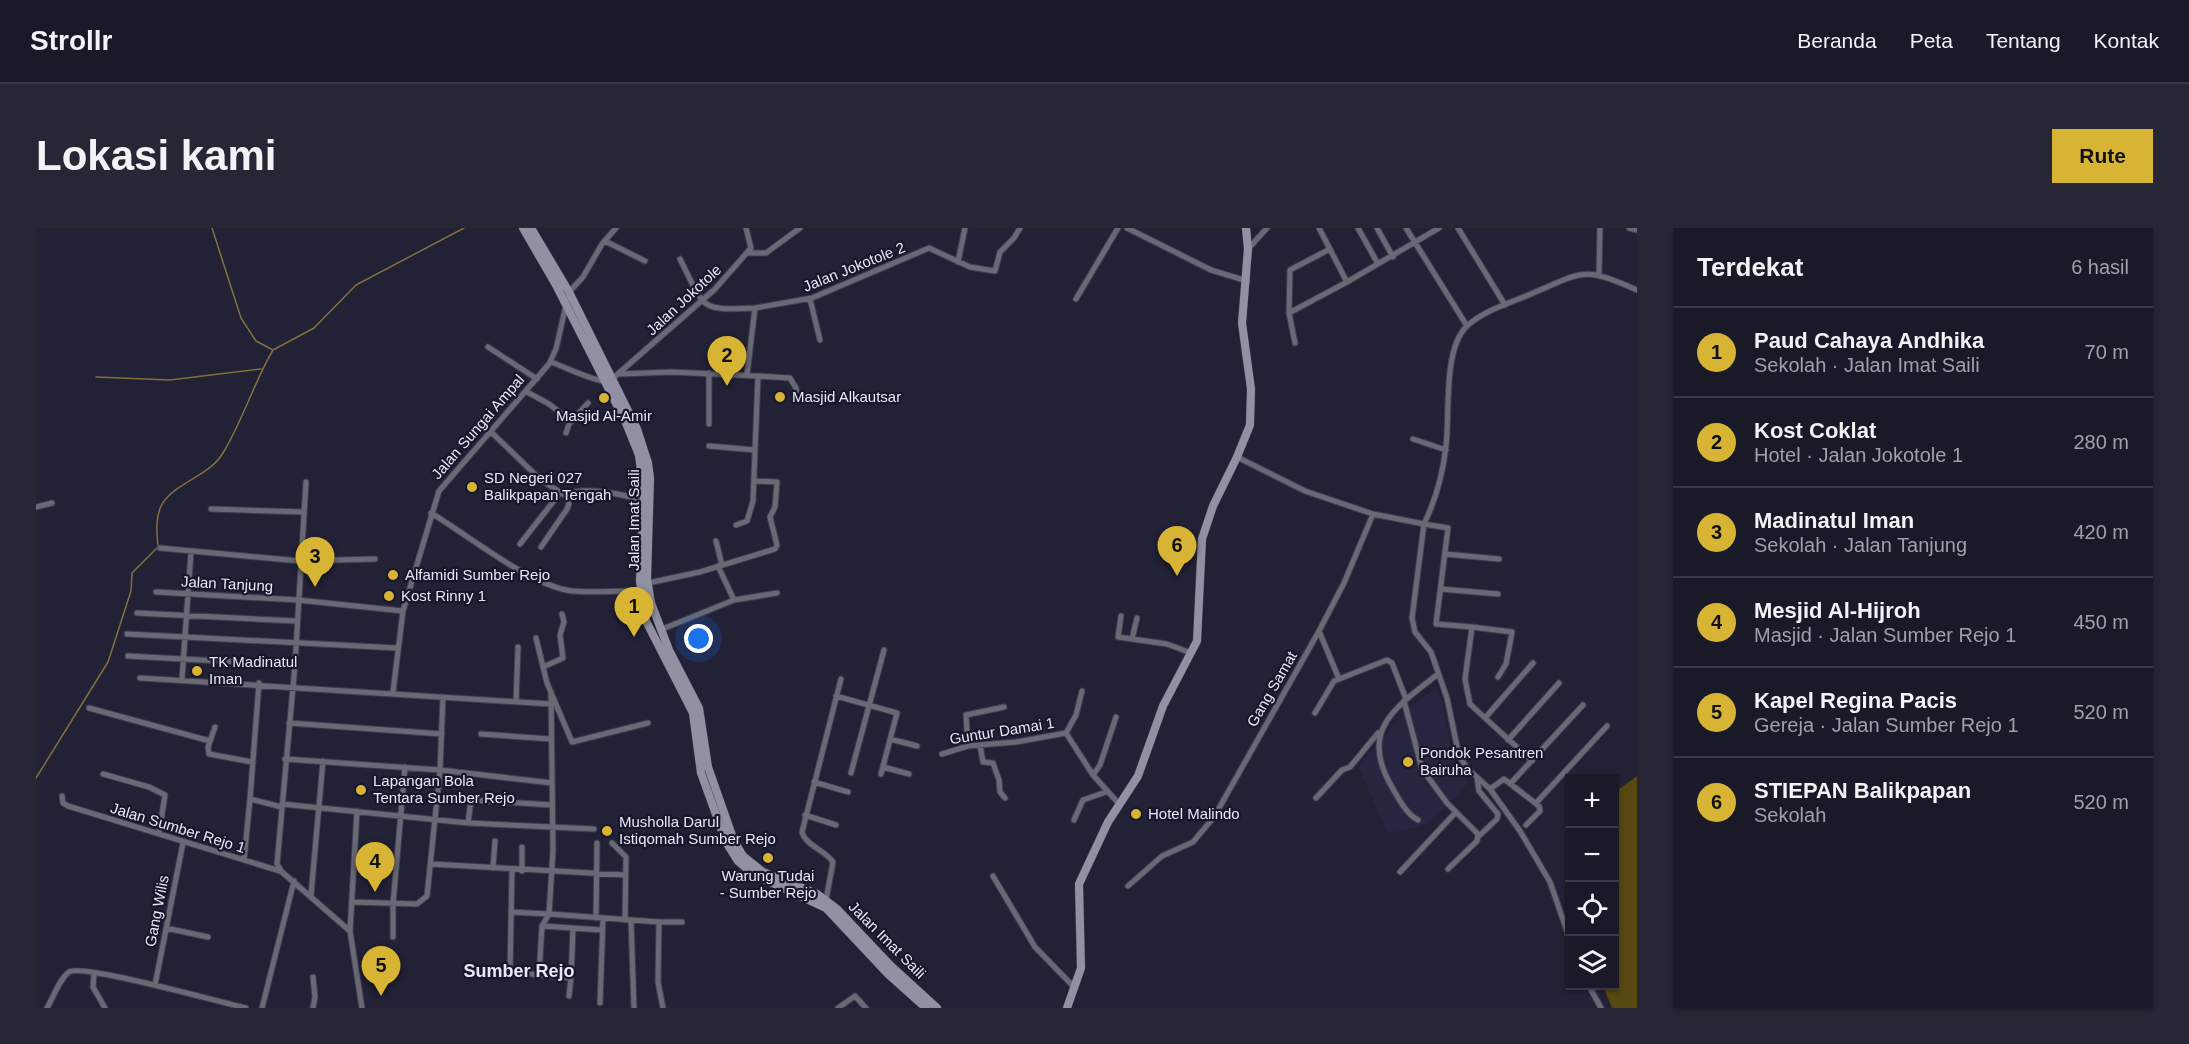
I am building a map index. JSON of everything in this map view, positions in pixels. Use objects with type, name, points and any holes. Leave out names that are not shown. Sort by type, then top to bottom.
[{"type":"main road","points":[[1067,1008],[1081,968],[1079,884],[1096,845],[1138,777],[1163,706],[1197,641],[1202,539],[1213,506],[1248,434],[1251,407],[1242,323],[1247,281],[1246,228]]},
{"type":"main road","points":[[527,229],[569,292]]},
{"type":"main road","points":[[527,229],[566,306]]},
{"type":"main road","name":"Jalan Imat Saili","points":[[569,292],[639,455],[644,500],[640,581],[645,619],[690,705],[716,795],[734,841],[743,856],[763,872],[826,900],[891,966],[937,1008]]},
{"type":"main road","name":"Jalan Imat Saili","points":[[566,306],[637,429],[648,463],[651,499],[648,584],[660,630],[696,699],[706,790],[726,842],[738,861],[753,874],[826,908],[888,974],[926,1008]]},
{"type":"street","points":[[569,292],[583,277],[605,241],[616,228]]},
{"type":"street","points":[[746,228],[751,245],[748,253],[770,251],[801,228]]},
{"type":"street","points":[[958,262],[965,228]]},
{"type":"street","name":"Jalan Jokotole 2","points":[[701,300],[717,310],[754,308],[810,299],[926,249],[932,249],[958,262],[994,271],[1000,252],[1020,228]]},
{"type":"street","points":[[1076,299],[1118,228]]},
{"type":"street","points":[[1127,228],[1211,270],[1247,281]]},
{"type":"street","points":[[1141,235],[1145,228]]},
{"type":"street","points":[[1248,249],[1267,228]]},
{"type":"street","points":[[1319,228],[1347,282]]},
{"type":"street","points":[[1358,228],[1378,264]]},
{"type":"street","points":[[1377,228],[1393,257]]},
{"type":"street","points":[[1406,228],[1467,326]]},
{"type":"street","points":[[1289,313],[1393,257],[1439,228]]},
{"type":"street","points":[[1458,228],[1505,305]]},
{"type":"street","points":[[1599,273],[1600,228]]},
{"type":"street","points":[[1629,228],[1637,230]]},
{"type":"street","points":[[605,241],[645,261]]},
{"type":"street","points":[[1295,343],[1289,313],[1290,270],[1330,249]]},
{"type":"street","name":"Jalan Jokotole","points":[[608,381],[620,374],[727,277],[748,253]]},
{"type":"street","points":[[680,259],[701,300]]},
{"type":"street","points":[[1568,936],[1550,882],[1520,831],[1490,789],[1459,756],[1447,698],[1431,652],[1415,632],[1412,618],[1424,524],[1435,501],[1446,450],[1453,356],[1457,340],[1467,326],[1505,305],[1580,273],[1599,273],[1637,290]]},
{"type":"street","name":"Jalan Sungai Ampal","points":[[393,692],[397,648],[404,611],[431,513],[445,483],[551,362],[569,292]]},
{"type":"street","points":[[810,299],[820,340]]},
{"type":"street","points":[[747,375],[754,308]]},
{"type":"street","points":[[488,347],[537,380]]},
{"type":"street","points":[[551,362],[579,371],[593,379],[608,381]]},
{"type":"street","points":[[620,374],[708,373],[790,378],[798,399]]},
{"type":"street","points":[[708,373],[709,424]]},
{"type":"street","points":[[736,525],[750,517],[754,482],[758,376]]},
{"type":"street","points":[[527,392],[549,404],[571,422]]},
{"type":"street","points":[[566,433],[571,422],[588,403]]},
{"type":"street","points":[[490,431],[545,483],[566,496],[569,504],[541,547]]},
{"type":"street","points":[[1413,439],[1446,450]]},
{"type":"street","points":[[709,446],[755,450]]},
{"type":"street","points":[[1238,457],[1305,491],[1373,514],[1447,528],[1436,624],[1512,632],[1506,664],[1498,677]]},
{"type":"street","points":[[545,483],[551,477]]},
{"type":"street","points":[[282,872],[277,864],[291,686],[295,664],[306,482]]},
{"type":"street","points":[[648,584],[776,547],[770,516],[775,507],[777,482],[754,482]]},
{"type":"street","points":[[566,496],[572,491],[593,492],[644,500]]},
{"type":"street","points":[[520,544],[560,493]]},
{"type":"street","points":[[36,507],[52,503]]},
{"type":"street","points":[[211,508],[304,512]]},
{"type":"street","points":[[431,513],[514,567],[552,584],[571,591],[628,591]]},
{"type":"street","name":"Gang Samat","points":[[1128,886],[1167,854],[1193,842],[1214,817],[1319,631],[1344,583],[1373,514]]},
{"type":"street","points":[[716,541],[720,565],[734,600]]},
{"type":"street","points":[[160,548],[300,561],[375,559]]},
{"type":"street","points":[[182,679],[192,552]]},
{"type":"street","points":[[1445,554],[1499,559]]},
{"type":"street","points":[[1441,589],[1498,594]]},
{"type":"street","name":"Jalan Tanjung","points":[[156,592],[298,600],[404,611]]},
{"type":"street","points":[[660,630],[734,600],[777,593]]},
{"type":"street","points":[[137,614],[296,621]]},
{"type":"street","points":[[543,667],[563,658],[560,635],[564,622],[562,614]]},
{"type":"street","points":[[1121,616],[1117,636],[1174,645],[1191,653]]},
{"type":"street","points":[[1132,639],[1137,618]]},
{"type":"street","points":[[1472,627],[1465,679],[1470,704],[1532,760]]},
{"type":"street","points":[[1319,631],[1340,679]]},
{"type":"street","points":[[126,634],[397,648]]},
{"type":"street","points":[[536,638],[551,694],[573,742],[648,723]]},
{"type":"street","points":[[516,702],[518,647]]},
{"type":"street","points":[[851,773],[884,650]]},
{"type":"street","points":[[128,656],[295,664]]},
{"type":"street","points":[[1315,713],[1330,686],[1340,679],[1388,660],[1405,700],[1422,769],[1456,812],[1479,836]]},
{"type":"street","points":[[1485,718],[1533,663]]},
{"type":"street","points":[[1316,798],[1342,770],[1350,767],[1405,700],[1438,674]]},
{"type":"street","points":[[140,678],[259,683],[550,704]]},
{"type":"street","points":[[826,900],[833,862],[802,836],[805,815],[841,679]]},
{"type":"street","points":[[244,860],[259,683]]},
{"type":"street","points":[[1508,740],[1559,683]]},
{"type":"street","points":[[1082,691],[1076,715],[1066,733],[1093,775],[1120,805]]},
{"type":"street","points":[[539,975],[542,926],[549,914],[551,872],[551,694]]},
{"type":"street","points":[[836,696],[897,713],[882,770],[909,774]]},
{"type":"street","points":[[352,902],[417,904],[424,901],[428,894],[440,770],[443,697]]},
{"type":"street","points":[[1511,783],[1583,705]]},
{"type":"street","points":[[968,746],[966,715],[1004,707]]},
{"type":"street","points":[[89,708],[210,741]]},
{"type":"street","points":[[1093,775],[1100,765],[1116,717]]},
{"type":"street","points":[[289,723],[442,734]]},
{"type":"street","points":[[1536,804],[1607,726]]},
{"type":"street","points":[[215,727],[208,751],[211,755],[252,762]]},
{"type":"street","points":[[1381,730],[1377,752],[1385,777],[1414,818],[1418,820]]},
{"type":"street","name":"Guntur Damai 1","points":[[942,754],[968,746],[1066,733]]},
{"type":"street","points":[[481,734],[551,739]]},
{"type":"street","points":[[890,740],[917,746]]},
{"type":"street","points":[[980,745],[983,762],[993,764],[999,780],[1000,792],[1005,798]]},
{"type":"street","points":[[285,759],[440,770],[552,783]]},
{"type":"street","points":[[311,895],[323,761]]},
{"type":"street","points":[[393,937],[393,904],[405,768]]},
{"type":"street","points":[[103,774],[149,787],[165,795],[159,834]]},
{"type":"street","points":[[1448,868],[1497,819],[1498,814],[1479,791],[1477,777]]},
{"type":"street","points":[[1490,789],[1501,780],[1511,783],[1536,804],[1540,811],[1526,825]]},
{"type":"street","points":[[814,782],[848,792]]},
{"type":"street","points":[[1074,820],[1083,800],[1106,792]]},
{"type":"street","name":"Jalan Sumber Rejo 1","points":[[62,796],[63,802],[68,806],[282,872],[350,931]]},
{"type":"street","points":[[250,799],[282,806],[319,807],[468,823],[552,829],[594,829]]},
{"type":"street","points":[[468,823],[471,800],[552,805]]},
{"type":"street","points":[[357,811],[350,931],[362,1008]]},
{"type":"street","points":[[1400,872],[1456,812]]},
{"type":"street","points":[[805,815],[836,825]]},
{"type":"street","points":[[493,868],[495,841]]},
{"type":"street","name":"Gang Wilis","points":[[155,985],[183,843]]},
{"type":"street","points":[[596,918],[597,843]]},
{"type":"street","points":[[612,843],[625,854],[634,1008]]},
{"type":"street","points":[[522,847],[522,871]]},
{"type":"street","points":[[431,864],[522,871],[625,875]]},
{"type":"street","points":[[512,870],[510,971],[571,978]]},
{"type":"street","points":[[993,876],[1035,948],[1075,988]]},
{"type":"street","points":[[262,1008],[294,881]]},
{"type":"street","points":[[511,912],[682,922]]},
{"type":"street","points":[[600,1003],[603,919]]},
{"type":"street","points":[[659,922],[658,982],[663,1008]]},
{"type":"street","points":[[542,926],[602,930]]},
{"type":"street","points":[[165,928],[208,936]]},
{"type":"street","points":[[569,996],[573,929]]},
{"type":"street","points":[[47,1008],[69,971],[94,973],[155,985],[246,1008]]},
{"type":"street","points":[[94,973],[93,987],[105,1008]]},
{"type":"street","points":[[313,977],[315,998],[313,1008]]},
{"type":"street","points":[[1591,990],[1601,1008]]},
{"type":"street","points":[[837,1008],[854,996],[865,1006]]},
{"type":"shaded area","name":"Pondok Pesantren Bairuha","points":[[1436,688],[1442,703],[1453,758],[1468,783],[1439,814],[1420,827],[1388,833],[1358,766],[1407,710]]},
{"type":"shaded area","points":[[1637,776],[1637,1008],[1612,1008],[1605,990],[1619,990],[1619,789]]},
{"type":"waterway","points":[[212,228],[241,318],[256,341],[273,350],[314,328],[356,285],[464,228]]},
{"type":"waterway","points":[[36,778],[108,662],[131,591],[132,573],[158,547],[157,521],[161,506],[174,491],[209,468],[223,453],[273,350]]},
{"type":"waterway","points":[[96,377],[170,380],[261,369]]},
{"type":"place","name":"Kost Coklat","points":[[727,386]]},
{"type":"place","name":"Masjid Alkautsar","points":[[780,397]]},
{"type":"place","name":"Masjid Al-Amir","points":[[604,398]]},
{"type":"place","name":"SD Negeri 027 Balikpapan Tengah","points":[[472,487]]},
{"type":"place","name":"Alfamidi Sumber Rejo","points":[[393,575]]},
{"type":"place","name":"STIEPAN Balikpapan","points":[[1177,576]]},
{"type":"place","name":"Madinatul Iman","points":[[315,587]]},
{"type":"place","name":"Kost Rinny 1","points":[[389,596]]},
{"type":"place","name":"Paud Cahaya Andhika","points":[[634,637]]},
{"type":"place","name":"TK Madinatul Iman","points":[[197,671]]},
{"type":"place","name":"Pondok Pesantren Bairuha","points":[[1408,762]]},
{"type":"place","name":"Lapangan Bola Tentara Sumber Rejo","points":[[361,790]]},
{"type":"place","name":"Hotel Malindo","points":[[1136,814]]},
{"type":"place","name":"Musholla Darul Istiqomah Sumber Rejo","points":[[607,831]]},
{"type":"place","name":"Warung Tudai - Sumber Rejo","points":[[768,858]]},
{"type":"place","name":"Mesjid Al-Hijroh","points":[[375,892]]},
{"type":"place","name":"Kapel Regina Pacis","points":[[381,996]]},
{"type":"district","name":"Sumber Rejo","points":[[519,971]]}]
